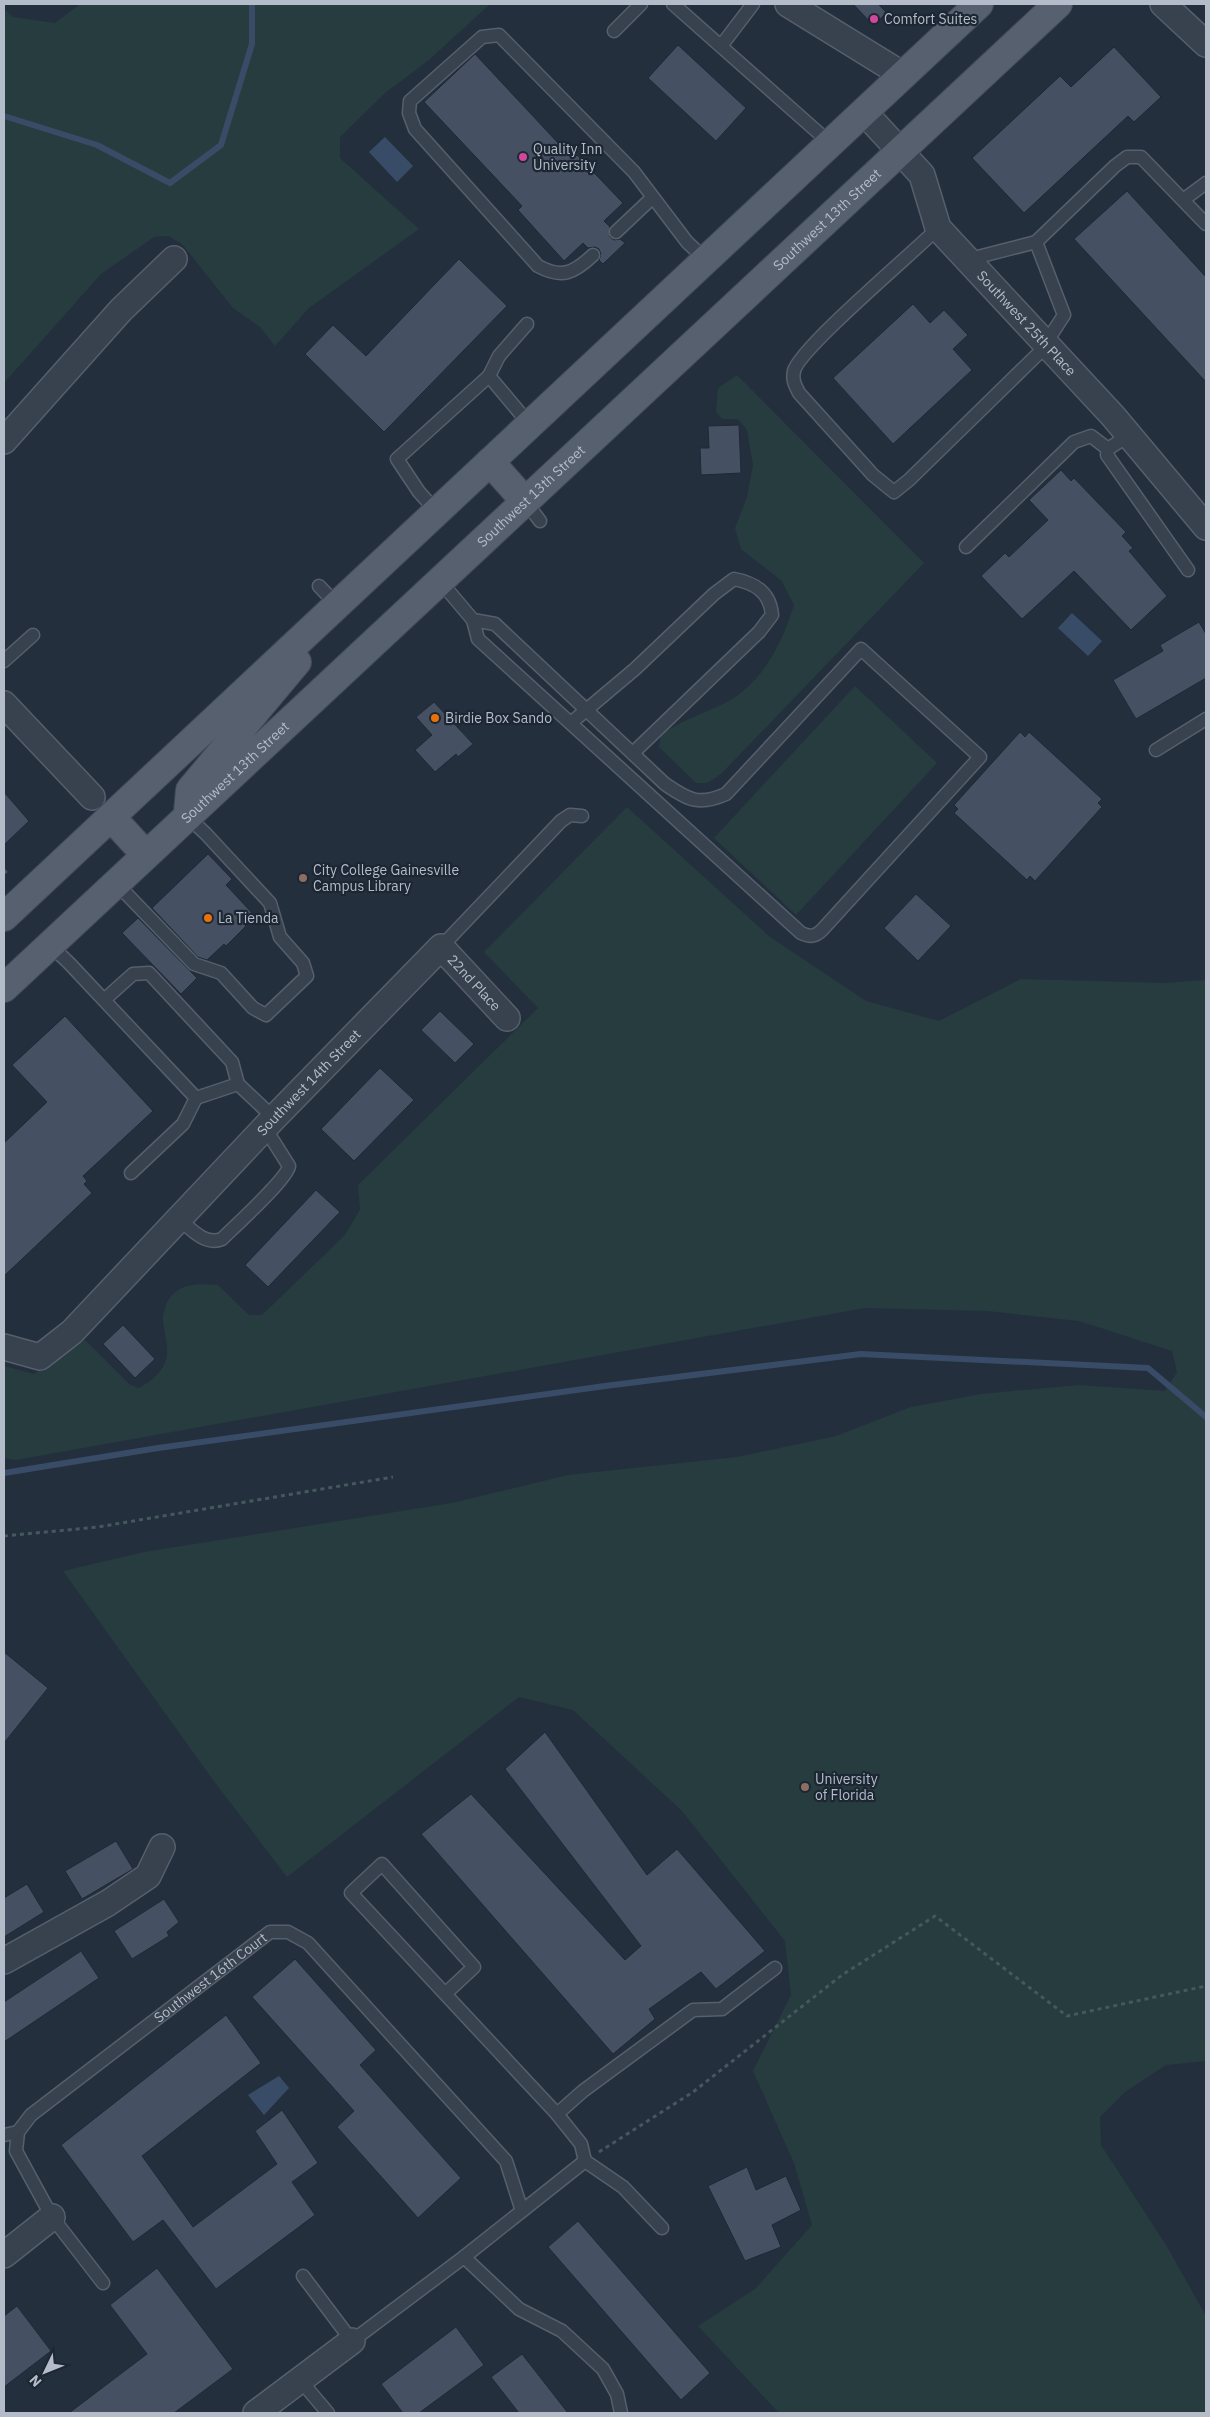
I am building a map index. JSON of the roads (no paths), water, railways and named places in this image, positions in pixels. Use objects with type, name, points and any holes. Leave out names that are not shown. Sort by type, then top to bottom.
[{"type":"main road","points":[[4,917],[101,807],[298,643],[328,595],[437,512],[980,4]]},
{"type":"main road","name":"Southwest 13th Street","points":[[4,988],[440,581],[533,511],[900,152],[1058,4]]},
{"type":"main road","points":[[490,462],[533,511]]},
{"type":"main road","points":[[187,816],[190,790],[297,664],[298,643]]},
{"type":"main road","points":[[101,807],[146,855]]},
{"type":"street","points":[[788,4],[903,75]]},
{"type":"street","points":[[1162,4],[1206,44]]},
{"type":"street","name":"Southwest 25th Place","points":[[864,112],[922,175],[938,228],[1129,435],[1206,527]]},
{"type":"street","points":[[4,441],[121,310],[174,259]]},
{"type":"street","points":[[4,704],[101,807]]},
{"type":"street","name":"22nd Place","points":[[441,947],[507,1018]]},
{"type":"street","name":"Southwest 14th Street","points":[[4,1347],[40,1357],[72,1332],[270,1123],[441,947]]},
{"type":"street","points":[[4,1961],[108,1903],[148,1876],[162,1847]]},
{"type":"street","points":[[4,2255],[52,2217]]},
{"type":"street","points":[[256,2413],[352,2341]]},
{"type":"lane","points":[[614,31],[641,4]]},
{"type":"lane","points":[[674,4],[830,143]]},
{"type":"lane","points":[[721,46],[753,4]]},
{"type":"lane","points":[[593,255],[581,266],[565,273],[550,272],[538,266],[415,129],[409,113],[410,101],[482,37],[499,35],[634,172],[687,242],[706,260]]},
{"type":"lane","points":[[966,260],[1036,242],[1115,166],[1127,157],[1141,157],[1206,224]]},
{"type":"lane","points":[[1183,200],[1206,183]]},
{"type":"lane","points":[[616,232],[652,198]]},
{"type":"lane","points":[[938,228],[817,342],[798,363],[794,371],[793,382],[799,393],[873,475],[894,492],[909,480],[1040,352],[1064,315],[1036,242]]},
{"type":"lane","points":[[437,512],[419,492],[397,459],[489,376],[499,356],[527,324]]},
{"type":"lane","points":[[489,376],[530,425]]},
{"type":"lane","points":[[1129,435],[1108,449],[1107,455],[1188,570]]},
{"type":"lane","points":[[966,547],[1074,442],[1091,436],[1108,449]]},
{"type":"lane","points":[[572,722],[636,669],[714,594],[734,579],[749,582],[762,592],[771,603],[772,615],[759,632],[633,754]]},
{"type":"lane","points":[[440,581],[473,620],[478,639],[572,722],[801,934],[816,936],[980,757],[861,649],[726,794],[713,800],[699,802],[682,796],[665,784],[495,624],[473,620]]},
{"type":"lane","points":[[4,661],[33,635]]},
{"type":"lane","points":[[1156,750],[1206,719]]},
{"type":"lane","name":"Southwest 14th Street","points":[[441,947],[562,821],[570,815],[582,816]]},
{"type":"lane","points":[[116,883],[194,964],[222,973],[253,1008],[266,1015],[307,976],[303,962],[280,937],[270,903],[187,816]]},
{"type":"lane","points":[[50,945],[196,1098]]},
{"type":"lane","points":[[104,1000],[133,974],[149,973],[232,1062],[238,1084],[270,1123],[289,1166],[285,1174],[222,1240],[218,1241],[198,1236],[179,1219]]},
{"type":"lane","points":[[131,1173],[183,1124],[196,1098],[238,1084]]},
{"type":"lane","points":[[445,1994],[474,1966],[382,1864],[351,1893],[445,1994],[557,2114],[581,2144],[585,2161],[623,2186],[662,2228]]},
{"type":"lane","name":"Southwest 16th Court","points":[[18,2132],[31,2114],[270,1932],[288,1932],[308,1943],[506,2161],[522,2211]]},
{"type":"lane","points":[[557,2114],[583,2091],[693,2010],[722,2009],[775,1968]]},
{"type":"lane","points":[[4,2135],[18,2132],[16,2151],[52,2217],[103,2283]]},
{"type":"lane","points":[[303,2276],[352,2341],[464,2257],[585,2161]]},
{"type":"lane","points":[[464,2257],[519,2309],[562,2331],[603,2369],[617,2394],[621,2413]]},
{"type":"lane","points":[[300,2380],[328,2413]]},
{"type":"water","points":[[385,137],[413,166],[397,182],[369,152]]},
{"type":"water","points":[[1072,613],[1102,641],[1088,656],[1058,628]]},
{"type":"water","points":[[279,2076],[289,2088],[264,2115],[248,2095]]},
{"type":"waterway","points":[[4,116],[97,145],[170,183],[221,145],[252,44],[252,4]]},
{"type":"waterway","points":[[4,1473],[158,1448],[605,1386],[861,1354],[1148,1368],[1206,1417]]},
{"type":"place","name":"Comfort Suites","points":[[874,19]]},
{"type":"place","name":"Quality Inn University","points":[[523,157]]},
{"type":"place","name":"Birdie Box Sando","points":[[435,718]]},
{"type":"place","name":"City College Gainesville Campus Library","points":[[303,878]]},
{"type":"place","name":"La Tienda","points":[[208,918]]},
{"type":"place","name":"University of Florida","points":[[805,1787]]}]
